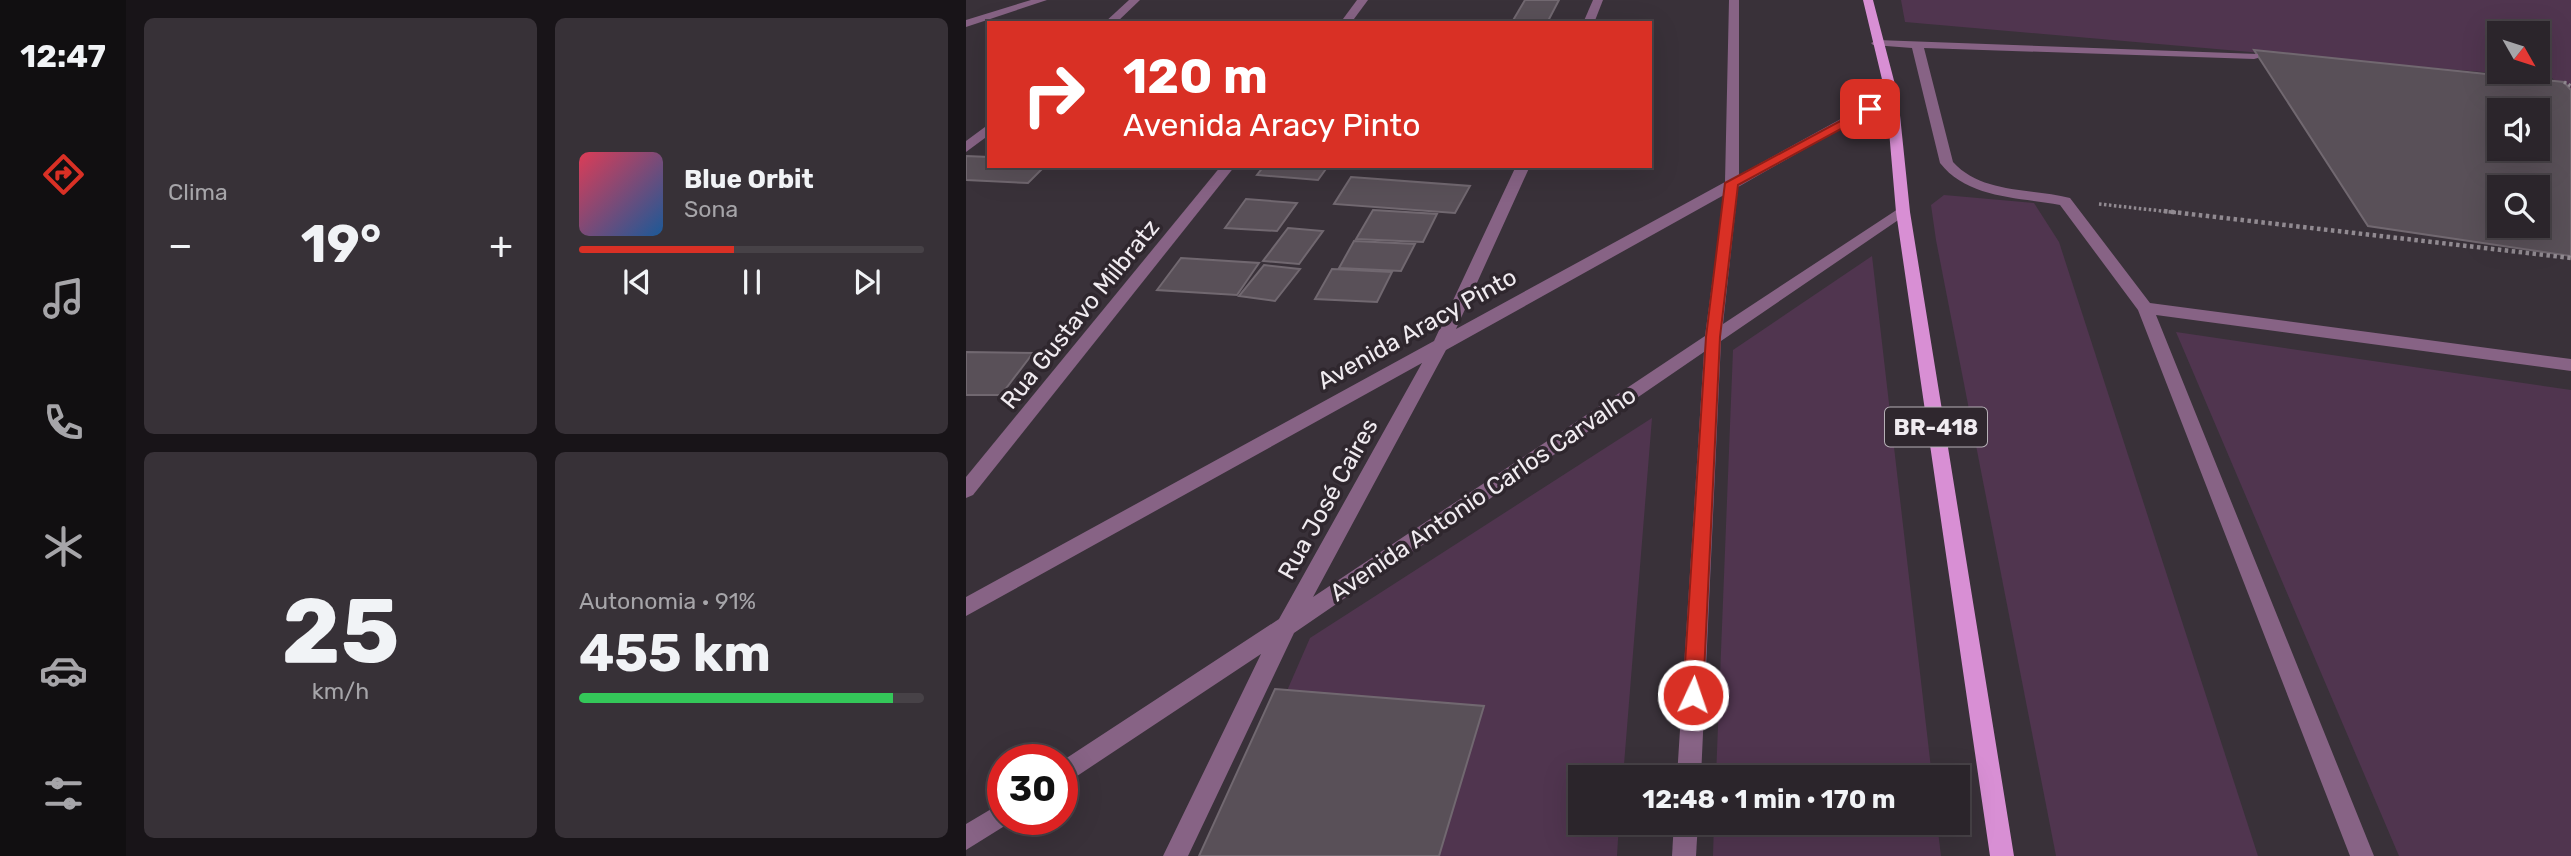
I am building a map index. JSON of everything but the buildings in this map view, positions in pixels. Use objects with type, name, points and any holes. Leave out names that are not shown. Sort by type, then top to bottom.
[{"type":"main road","name":"BR-418","points":[[1868,0],[1892,96],[1903,212],[2002,856]]},
{"type":"street","points":[[966,24],[1042,0]]},
{"type":"street","points":[[1111,21],[1135,0]]},
{"type":"street","points":[[1347,21],[1363,0]]},
{"type":"street","points":[[1589,21],[1598,0]]},
{"type":"street","points":[[1690,765],[1713,337],[1732,183],[1734,0]]},
{"type":"street","points":[[1877,43],[2254,56]]},
{"type":"street","points":[[1917,44],[1947,163],[1957,174],[1976,186],[2065,201],[2145,308],[2362,856]]},
{"type":"street","name":"Avenida Aracy Pinto","points":[[966,607],[1892,96]]},
{"type":"street","points":[[966,148],[987,130]]},
{"type":"street","name":"Rua Gustavo Milbratz","points":[[966,490],[1226,168]]},
{"type":"street","name":"Rua José Caires","points":[[1175,856],[1284,630],[1442,342],[1521,168]]},
{"type":"street","name":"Avenida Antonio Carlos Carvalho","points":[[1078,765],[1284,630],[1713,337],[1903,212]]},
{"type":"street","points":[[2145,308],[2571,365]]},
{"type":"street","points":[[966,838],[987,824]]},
{"type":"street","points":[[1684,856],[1685,835]]},
{"type":"path","points":[[2564,82],[2571,86]]},
{"type":"path","points":[[2065,201],[2571,258]]},
{"type":"shaded area","points":[[1901,0],[2571,0],[2571,97],[2550,78],[2550,21],[2487,21],[2487,72],[1905,22]]},
{"type":"shaded area","points":[[1944,195],[2034,203],[2059,242],[2258,856],[2056,856],[1936,240],[1931,205]]},
{"type":"shaded area","points":[[1872,256],[1931,765],[1716,765],[1733,350]]},
{"type":"shaded area","points":[[2176,332],[2571,390],[2571,856],[2399,856]]},
{"type":"shaded area","points":[[1652,418],[1624,765],[1568,765],[1568,835],[1618,835],[1617,856],[1215,856],[1310,638]]},
{"type":"shaded area","points":[[1714,835],[1938,835],[1941,856],[1713,856]]},
{"type":"route","points":[[1693,695],[1713,337],[1732,183],[1870,109]]}]
